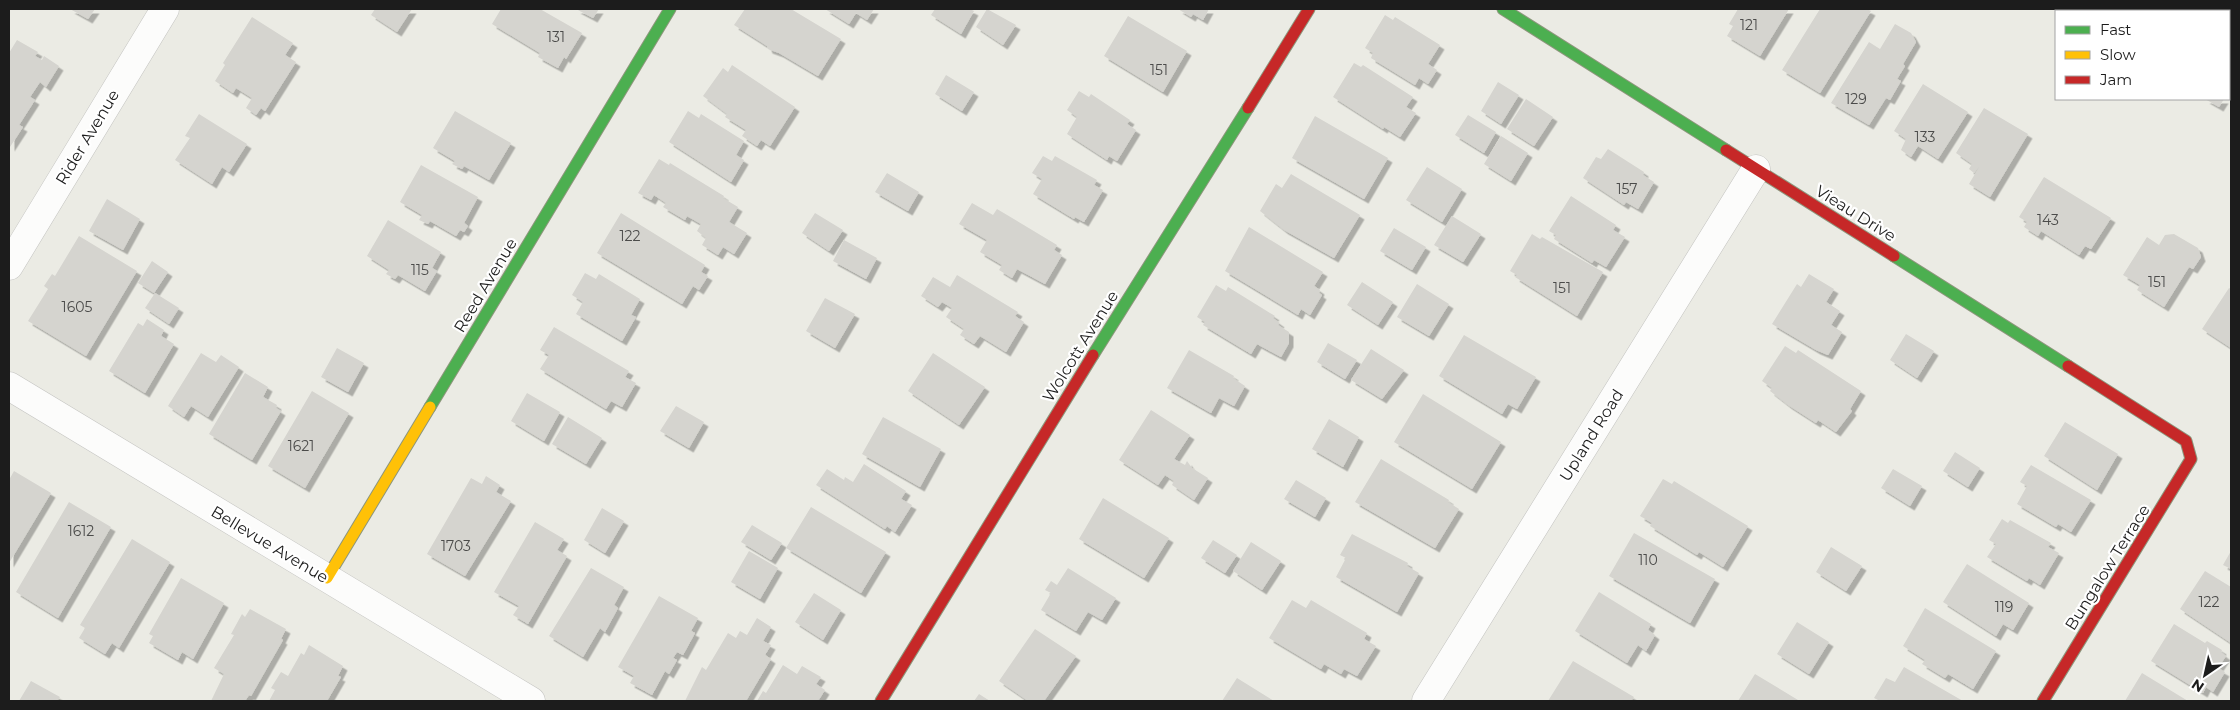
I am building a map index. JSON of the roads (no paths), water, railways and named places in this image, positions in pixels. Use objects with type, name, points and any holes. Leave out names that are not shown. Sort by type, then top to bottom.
[{"type":"street","name":"Rider Avenue","points":[[9,266],[165,9]]},
{"type":"street","name":"Reed Avenue","points":[[327,578],[670,9]]},
{"type":"street","name":"Wolcott Avenue","points":[[881,701],[964,559],[1192,200],[1309,9]]},
{"type":"street","name":"Vieau Drive","points":[[1503,9],[2186,441],[2188,447]]},
{"type":"street","name":"Upland Road","points":[[1426,701],[1756,169]]},
{"type":"street","name":"Bellevue Avenue","points":[[9,386],[531,701]]},
{"type":"street","name":"Bungalow Terrace","points":[[2043,701],[2186,470],[2191,459],[2188,447]]}]
